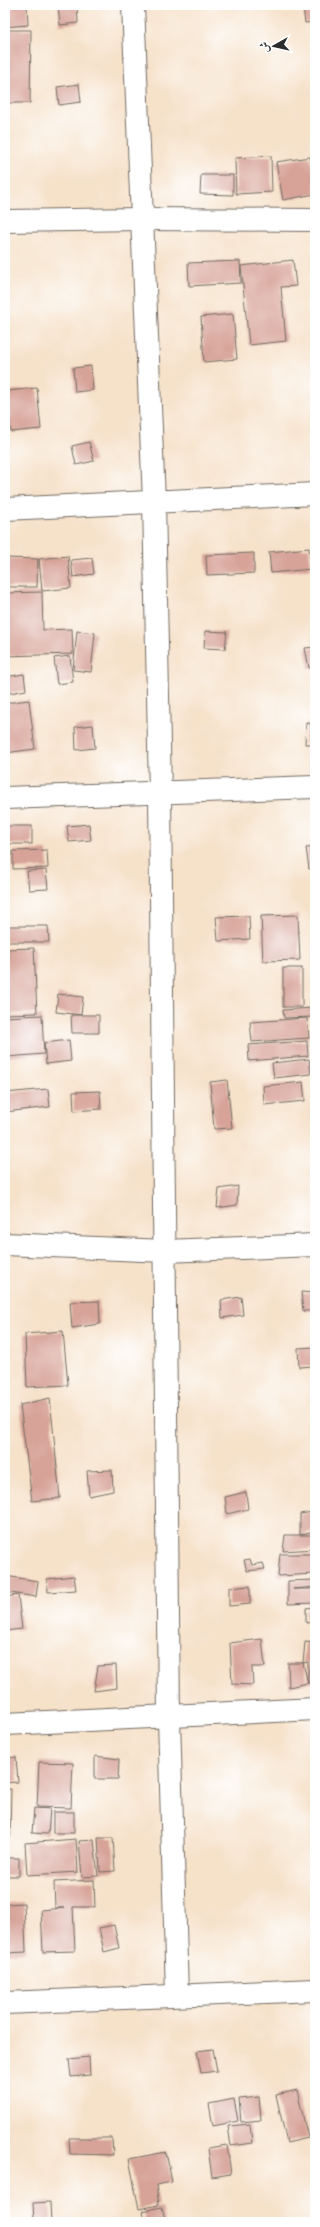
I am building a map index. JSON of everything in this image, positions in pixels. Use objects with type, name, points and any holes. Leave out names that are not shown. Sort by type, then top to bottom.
[{"type":"street","points":[[133,5],[140,219],[154,501],[160,793],[169,1718],[177,1996]]},
{"type":"street","points":[[5,221],[140,219],[315,220]]},
{"type":"street","points":[[5,509],[315,494]]},
{"type":"street","points":[[5,798],[315,787]]},
{"type":"street","points":[[5,1244],[165,1251],[315,1245]]},
{"type":"street","points":[[5,1724],[169,1718],[315,1710]]},
{"type":"street","points":[[5,2003],[315,1990]]},
{"type":"building","points":[[5,5],[27,5],[28,25],[5,27]]},
{"type":"building","points":[[58,5],[77,5],[78,23],[60,25]]},
{"type":"building","points":[[315,6],[315,22],[305,23],[303,7]]},
{"type":"building","points":[[5,30],[31,30],[30,103],[5,103]]},
{"type":"building","points":[[79,84],[81,102],[59,105],[57,87]]},
{"type":"building","points":[[271,156],[272,192],[236,194],[235,158]]},
{"type":"building","points":[[310,157],[315,177],[315,194],[283,200],[276,162]]},
{"type":"building","points":[[201,175],[233,175],[233,195],[200,194]]},
{"type":"building","points":[[293,260],[296,286],[281,287],[286,341],[249,345],[241,266]]},
{"type":"building","points":[[240,261],[241,283],[189,286],[188,263]]},
{"type":"building","points":[[233,314],[237,359],[204,362],[201,317]]},
{"type":"building","points":[[91,366],[93,390],[75,392],[73,368]]},
{"type":"building","points":[[37,388],[41,429],[11,432],[7,391]]},
{"type":"building","points":[[89,442],[94,461],[76,465],[72,446]]},
{"type":"building","points":[[309,548],[311,569],[271,573],[269,552]]},
{"type":"building","points":[[254,553],[254,573],[207,575],[206,555]]},
{"type":"building","points":[[68,556],[71,588],[42,591],[39,559]]},
{"type":"building","points":[[6,558],[38,559],[37,587],[5,587]]},
{"type":"building","points":[[92,558],[94,574],[73,577],[71,560]]},
{"type":"building","points":[[42,592],[43,630],[72,629],[73,654],[5,656],[5,593]]},
{"type":"building","points":[[77,631],[95,633],[91,672],[73,670]]},
{"type":"building","points":[[205,631],[227,632],[225,649],[204,648]]},
{"type":"building","points":[[315,647],[315,667],[309,668],[305,648]]},
{"type":"building","points":[[70,656],[73,682],[57,684],[54,658]]},
{"type":"building","points":[[24,674],[26,690],[5,694],[5,677]]},
{"type":"building","points":[[29,700],[35,749],[5,753],[5,703]]},
{"type":"building","points":[[306,723],[315,724],[315,744],[305,744]]},
{"type":"building","points":[[93,725],[95,748],[76,750],[75,727]]},
{"type":"building","points":[[89,824],[91,840],[69,842],[67,826]]},
{"type":"building","points":[[5,826],[32,826],[32,844],[5,844]]},
{"type":"building","points":[[315,847],[315,868],[309,869],[306,848]]},
{"type":"building","points":[[47,850],[48,868],[13,869],[13,851]]},
{"type":"building","points":[[46,870],[48,889],[29,890],[27,871]]},
{"type":"building","points":[[298,915],[300,960],[263,961],[261,916]]},
{"type":"building","points":[[249,916],[250,939],[218,941],[216,917]]},
{"type":"building","points":[[5,926],[48,926],[49,942],[5,942]]},
{"type":"building","points":[[34,948],[37,1013],[7,1014],[5,949]]},
{"type":"building","points":[[283,968],[302,968],[302,1007],[283,1007]]},
{"type":"building","points":[[58,994],[83,997],[81,1015],[56,1012]]},
{"type":"building","points":[[312,1008],[313,1017],[284,1018],[283,1010]]},
{"type":"building","points":[[42,1015],[44,1054],[7,1057],[5,1017]]},
{"type":"building","points":[[71,1015],[99,1015],[99,1033],[72,1033]]},
{"type":"building","points":[[307,1018],[309,1038],[252,1042],[250,1022]]},
{"type":"building","points":[[69,1040],[71,1061],[46,1064],[44,1043]]},
{"type":"building","points":[[307,1041],[308,1056],[249,1061],[248,1045]]},
{"type":"building","points":[[309,1059],[311,1074],[274,1078],[272,1063]]},
{"type":"building","points":[[227,1080],[232,1128],[214,1129],[210,1082]]},
{"type":"building","points":[[303,1082],[305,1101],[264,1105],[263,1086]]},
{"type":"building","points":[[48,1089],[50,1107],[5,1112],[5,1093]]},
{"type":"building","points":[[100,1091],[101,1109],[74,1111],[73,1092]]},
{"type":"building","points":[[238,1186],[237,1205],[217,1208],[219,1189]]},
{"type":"building","points":[[301,1292],[315,1293],[315,1311],[303,1311]]},
{"type":"building","points":[[241,1297],[243,1315],[222,1318],[221,1300]]},
{"type":"building","points":[[99,1301],[100,1324],[72,1328],[70,1302]]},
{"type":"building","points":[[63,1331],[68,1385],[27,1387],[25,1334]]},
{"type":"building","points":[[315,1347],[315,1366],[299,1367],[298,1348]]},
{"type":"building","points":[[50,1398],[60,1498],[32,1501],[20,1405]]},
{"type":"building","points":[[112,1470],[113,1491],[89,1496],[87,1471]]},
{"type":"building","points":[[246,1492],[248,1509],[227,1514],[225,1497]]},
{"type":"building","points":[[312,1512],[313,1531],[300,1535],[300,1514]]},
{"type":"building","points":[[285,1535],[312,1535],[315,1549],[283,1551]]},
{"type":"building","points":[[280,1554],[313,1554],[315,1574],[278,1576]]},
{"type":"building","points":[[250,1559],[252,1565],[263,1563],[265,1569],[247,1571],[244,1560]]},
{"type":"building","points":[[315,1574],[315,1587],[293,1589],[315,1589],[315,1603],[288,1604],[288,1581],[313,1580]]},
{"type":"building","points":[[5,1576],[38,1581],[36,1597],[5,1592]]},
{"type":"building","points":[[74,1576],[76,1590],[48,1592],[47,1579]]},
{"type":"building","points":[[250,1586],[250,1604],[229,1606],[229,1588]]},
{"type":"building","points":[[18,1595],[22,1629],[5,1631],[5,1597]]},
{"type":"building","points":[[315,1607],[315,1622],[306,1623],[306,1608]]},
{"type":"building","points":[[262,1639],[265,1667],[252,1667],[253,1685],[232,1684],[230,1643]]},
{"type":"building","points":[[305,1642],[315,1643],[315,1683],[308,1683],[308,1662],[303,1663]]},
{"type":"building","points":[[288,1663],[303,1663],[308,1683],[289,1687]]},
{"type":"building","points":[[116,1665],[117,1688],[94,1691],[98,1666]]},
{"type":"building","points":[[95,1756],[119,1759],[118,1779],[95,1779]]},
{"type":"building","points":[[16,1757],[18,1782],[5,1783],[5,1758]]},
{"type":"building","points":[[39,1762],[73,1763],[71,1808],[37,1807]]},
{"type":"building","points":[[5,1789],[11,1789],[10,1835],[5,1835]]},
{"type":"building","points":[[34,1808],[50,1809],[48,1834],[32,1833]]},
{"type":"building","points":[[53,1812],[74,1812],[74,1833],[53,1833]]},
{"type":"building","points":[[98,1838],[113,1838],[115,1871],[100,1872]]},
{"type":"building","points":[[76,1839],[78,1872],[27,1875],[25,1843]]},
{"type":"building","points":[[94,1840],[98,1876],[82,1877],[79,1841]]},
{"type":"building","points":[[5,1858],[19,1858],[19,1876],[5,1876]]},
{"type":"building","points":[[94,1880],[95,1907],[73,1907],[75,1951],[43,1952],[41,1910],[64,1908],[55,1908],[54,1882]]},
{"type":"building","points":[[24,1903],[26,1952],[5,1953],[5,1904]]},
{"type":"building","points":[[114,1925],[119,1948],[104,1952],[99,1928]]},
{"type":"building","points":[[213,2049],[217,2071],[201,2073],[197,2051]]},
{"type":"building","points":[[89,2057],[90,2075],[71,2077],[69,2059]]},
{"type":"building","points":[[297,2090],[308,2138],[287,2143],[276,2095]]},
{"type":"building","points":[[259,2097],[261,2120],[241,2122],[239,2099]]},
{"type":"building","points":[[234,2099],[238,2121],[213,2126],[209,2104]]},
{"type":"building","points":[[250,2124],[252,2143],[231,2146],[228,2126]]},
{"type":"building","points":[[69,2138],[112,2138],[113,2155],[70,2154]]},
{"type":"building","points":[[227,2145],[231,2174],[212,2177],[208,2148]]},
{"type":"building","points":[[166,2152],[172,2182],[156,2185],[159,2205],[139,2209],[129,2159]]},
{"type":"building","points":[[50,2202],[51,2222],[34,2222],[33,2203]]},
{"type":"building","points":[[162,2207],[166,2222],[145,2222],[143,2211]]}]
